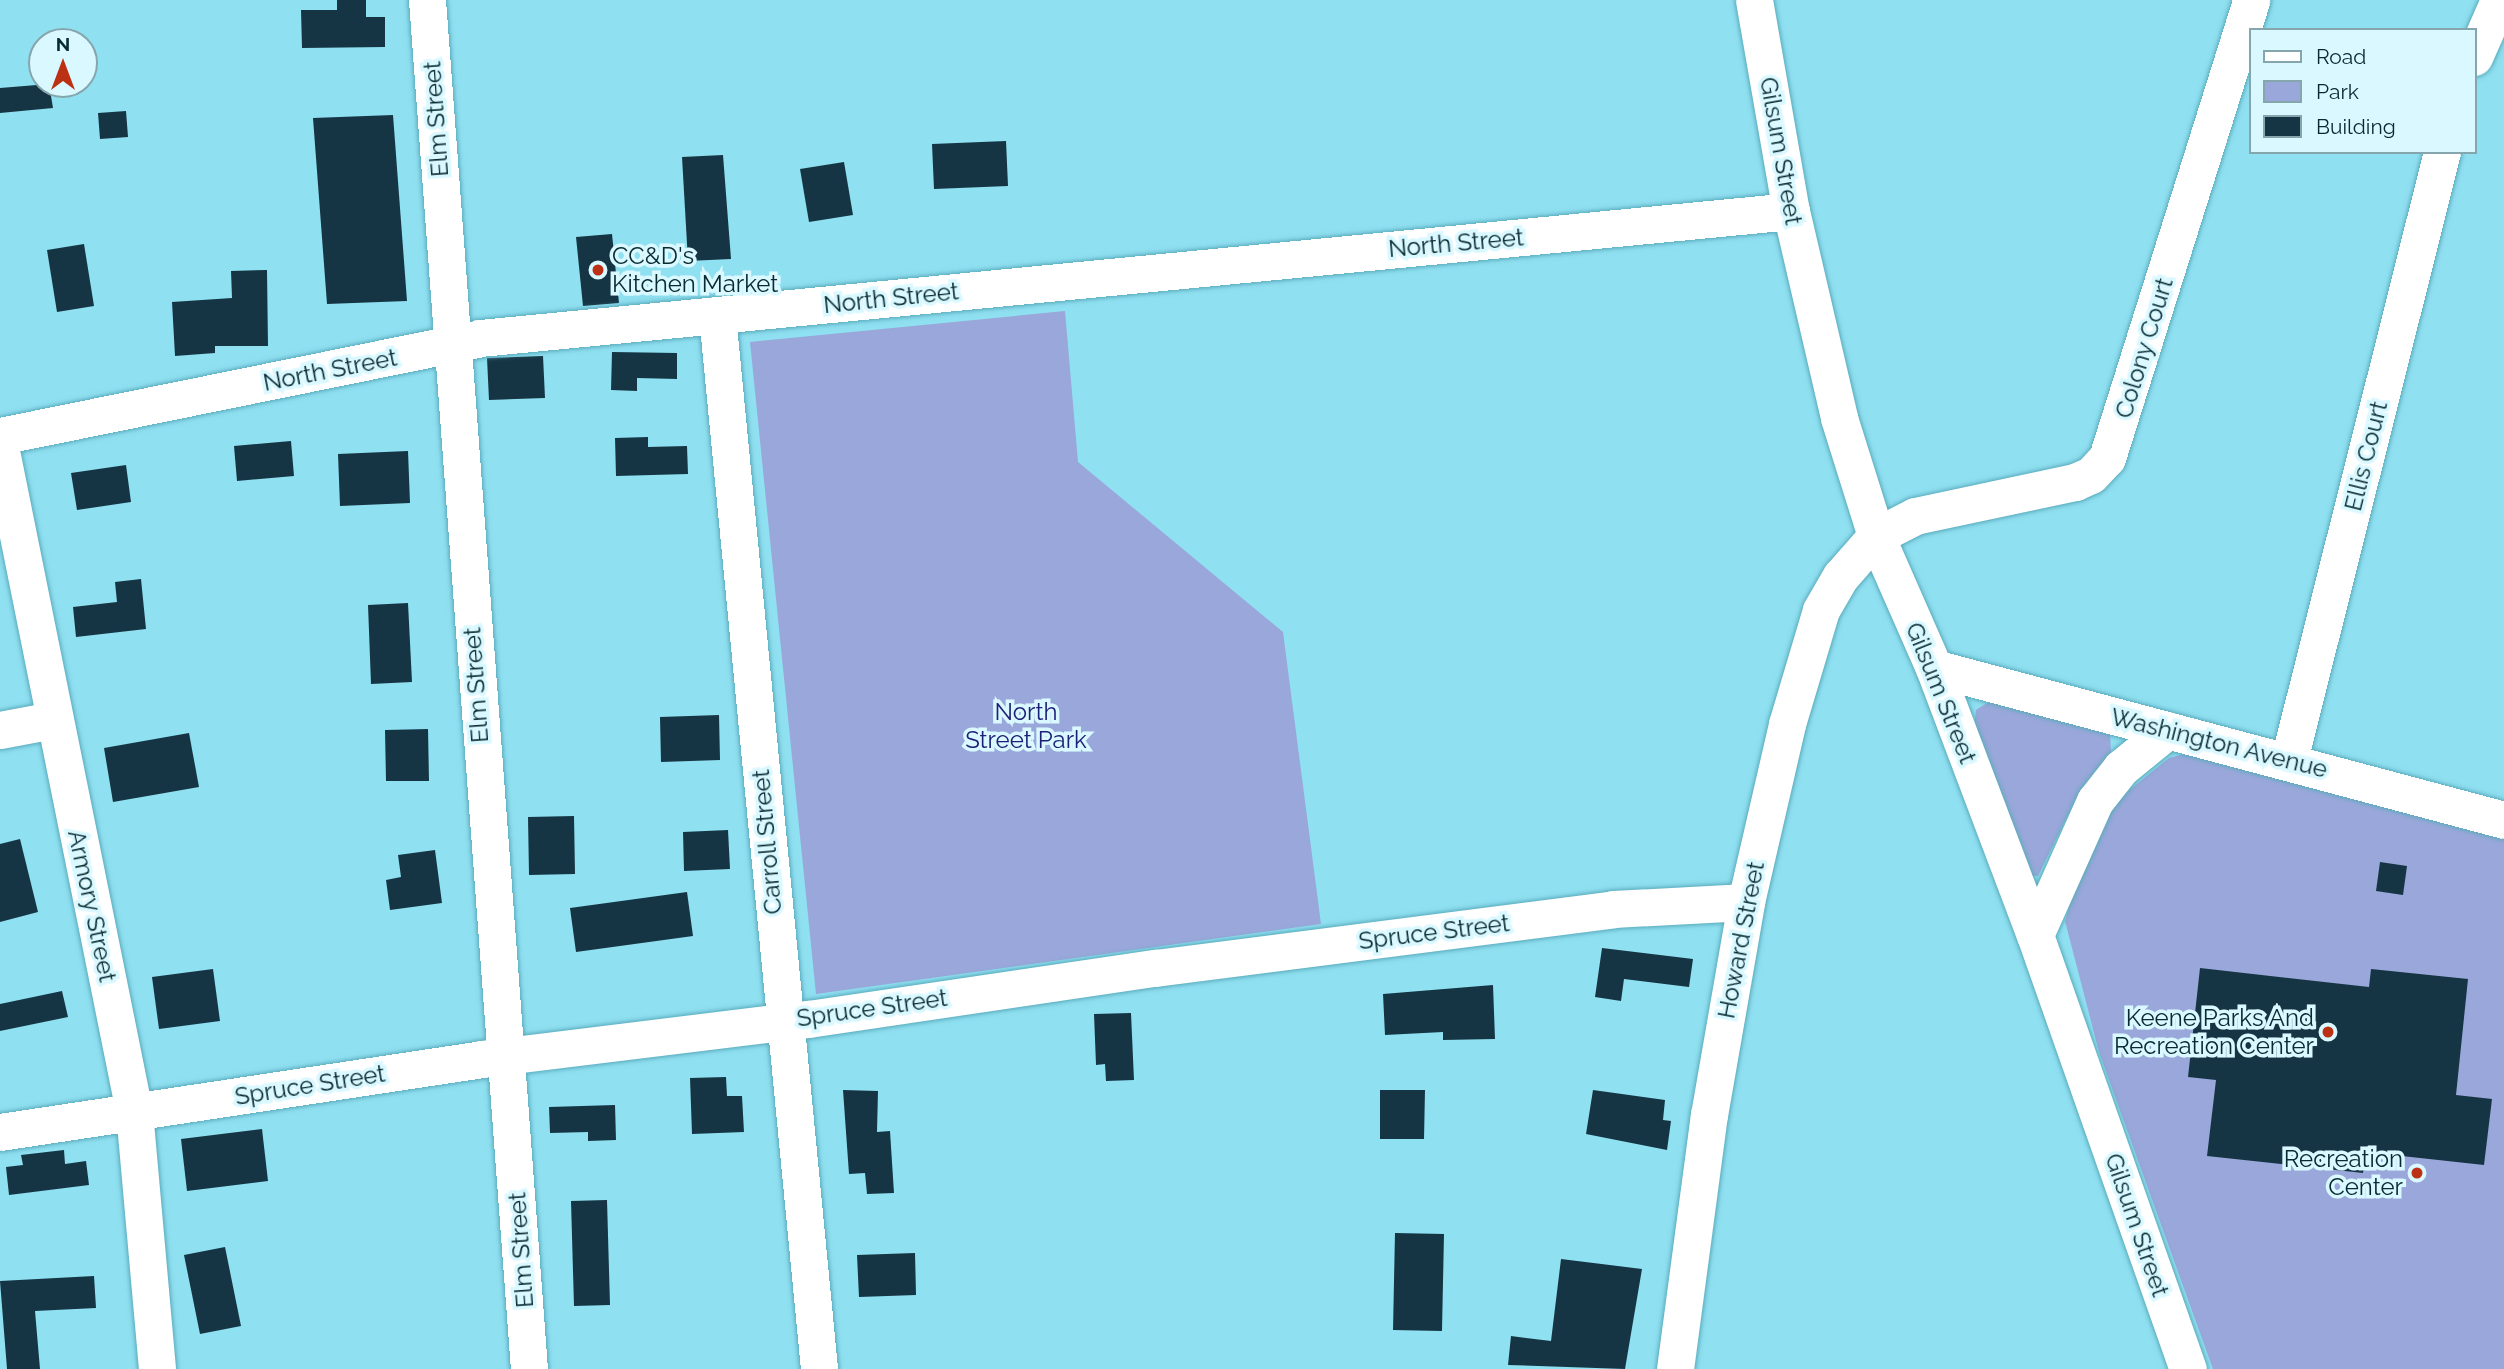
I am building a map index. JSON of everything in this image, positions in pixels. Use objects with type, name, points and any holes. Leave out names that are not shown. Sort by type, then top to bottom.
[{"type":"street","name":"Elm Street","points":[[428,0],[529,1369]]},
{"type":"street","name":"Gilsum Street","points":[[1754,0],[1791,211],[1839,418],[1877,536],[1934,668],[2035,935],[2188,1369]]},
{"type":"street","name":"Colony Court","points":[[1877,536],[1915,516],[2075,482],[2091,475],[2107,458],[2251,0]]},
{"type":"street","points":[[2476,52],[2499,0]]},
{"type":"street","name":"Ellis Court","points":[[2289,760],[2441,154]]},
{"type":"street","name":"North Street","points":[[0,436],[452,346],[480,338],[1791,211]]},
{"type":"street","name":"Carroll Street","points":[[717,315],[819,1369]]},
{"type":"street","name":"Armory Street","points":[[0,446],[134,1111],[157,1369]]},
{"type":"street","name":"Howard Street","points":[[1675,1369],[1709,1115],[1746,902],[1787,724],[1821,610],[1841,576],[1877,536]]},
{"type":"street","name":"Washington Avenue","points":[[1934,668],[2289,760],[2504,820]]},
{"type":"street","points":[[0,730],[53,719]]},
{"type":"street","points":[[2035,935],[2095,801],[2121,768],[2168,730]]},
{"type":"street","name":"Spruce Street","points":[[0,1132],[507,1055],[1614,909],[1746,902]]},
{"type":"green space","name":"North Street Park","points":[[1065,311],[1078,462],[1283,632],[1321,924],[816,994],[750,342]]},
{"type":"green space","points":[[1987,703],[2007,704],[2110,732],[2111,754],[2080,791],[2038,876],[2032,876],[1974,727],[1976,710]]},
{"type":"green space","points":[[2188,753],[2504,835],[2504,1369],[2213,1369],[2099,1052],[2065,921],[2077,879],[2118,799],[2169,758]]},
{"type":"building","points":[[337,0],[366,0],[366,17],[385,17],[385,47],[302,48],[301,10],[337,10]]},
{"type":"building","points":[[28,86],[28,98],[51,98],[53,108],[0,113],[0,88]]},
{"type":"building","points":[[126,111],[128,137],[100,139],[98,113]]},
{"type":"building","points":[[393,115],[407,301],[327,304],[313,118]]},
{"type":"building","points":[[1006,141],[1008,186],[934,189],[932,144]]},
{"type":"building","points":[[723,155],[731,259],[688,261],[682,157]]},
{"type":"building","points":[[844,162],[853,215],[809,222],[800,169]]},
{"type":"building","name":"CC&D's Kitchen Market","points":[[612,234],[619,303],[583,306],[576,237]]},
{"type":"building","points":[[84,244],[94,306],[57,312],[47,250]]},
{"type":"building","points":[[267,270],[268,346],[215,346],[215,353],[175,356],[172,302],[232,298],[231,271]]},
{"type":"building","points":[[612,352],[677,353],[677,379],[637,378],[637,391],[611,390]]},
{"type":"building","points":[[543,356],[545,398],[489,400],[487,358]]},
{"type":"building","points":[[648,437],[648,447],[687,446],[688,474],[616,476],[615,438]]},
{"type":"building","points":[[291,441],[294,476],[237,481],[234,446]]},
{"type":"building","points":[[408,451],[410,503],[340,506],[338,454]]},
{"type":"building","points":[[126,465],[131,502],[77,510],[71,473]]},
{"type":"building","points":[[141,579],[146,629],[76,637],[73,607],[117,602],[115,582]]},
{"type":"building","points":[[408,603],[412,682],[371,684],[368,605]]},
{"type":"building","points":[[719,715],[720,760],[661,762],[660,717]]},
{"type":"building","points":[[428,729],[429,781],[386,781],[385,730]]},
{"type":"building","points":[[189,733],[199,787],[113,802],[104,748]]},
{"type":"building","points":[[574,816],[575,874],[529,875],[528,817]]},
{"type":"building","points":[[728,830],[730,869],[684,871],[683,832]]},
{"type":"building","points":[[20,839],[38,912],[0,922],[0,844]]},
{"type":"building","points":[[435,850],[442,903],[390,910],[386,880],[401,877],[398,855]]},
{"type":"building","points":[[2380,862],[2407,866],[2403,895],[2376,891]]},
{"type":"building","points":[[687,892],[693,936],[576,952],[570,908]]},
{"type":"building","points":[[1602,948],[1693,959],[1689,987],[1624,979],[1621,1001],[1595,997]]},
{"type":"building","name":"Keene Parks And Recreation Center","points":[[2200,968],[2369,987],[2371,969],[2468,979],[2456,1095],[2492,1099],[2484,1165],[2365,1152],[2363,1173],[2207,1156],[2216,1080],[2188,1077]]},
{"type":"building","points":[[213,969],[220,1021],[159,1029],[152,977]]},
{"type":"building","points":[[1493,985],[1495,1039],[1443,1040],[1443,1032],[1385,1035],[1383,994]]},
{"type":"building","points":[[62,991],[68,1017],[0,1031],[0,1004]]},
{"type":"building","points":[[1131,1013],[1134,1080],[1106,1081],[1105,1064],[1096,1065],[1094,1014]]},
{"type":"building","points":[[726,1077],[727,1096],[742,1096],[744,1132],[692,1134],[690,1078]]},
{"type":"building","points":[[843,1090],[878,1091],[877,1132],[890,1131],[894,1193],[867,1194],[865,1173],[849,1174]]},
{"type":"building","points":[[1380,1090],[1425,1090],[1424,1139],[1380,1139]]},
{"type":"building","points":[[1593,1090],[1665,1100],[1663,1120],[1671,1121],[1667,1150],[1586,1134]]},
{"type":"building","points":[[615,1105],[616,1140],[588,1141],[588,1132],[550,1133],[549,1107]]},
{"type":"building","points":[[262,1129],[268,1181],[187,1191],[181,1139]]},
{"type":"building","points":[[64,1150],[65,1164],[86,1161],[89,1185],[9,1195],[6,1167],[23,1165],[21,1155]]},
{"type":"building","points":[[607,1200],[610,1305],[574,1306],[571,1201]]},
{"type":"building","points":[[1395,1233],[1444,1234],[1442,1331],[1393,1330]]},
{"type":"building","points":[[225,1247],[241,1326],[200,1334],[184,1255]]},
{"type":"building","points":[[915,1253],[916,1295],[859,1297],[857,1255]]},
{"type":"building","points":[[1561,1259],[1642,1269],[1625,1369],[1508,1365],[1511,1336],[1551,1341]]},
{"type":"building","points":[[94,1276],[96,1308],[35,1311],[40,1369],[7,1369],[0,1281]]},
{"type":"place","name":"CC&D's Kitchen Market","points":[[598,270]]},
{"type":"place","name":"Keene Parks And Recreation Center","points":[[2328,1032]]},
{"type":"place","name":"Recreation Center","points":[[2417,1173]]}]
